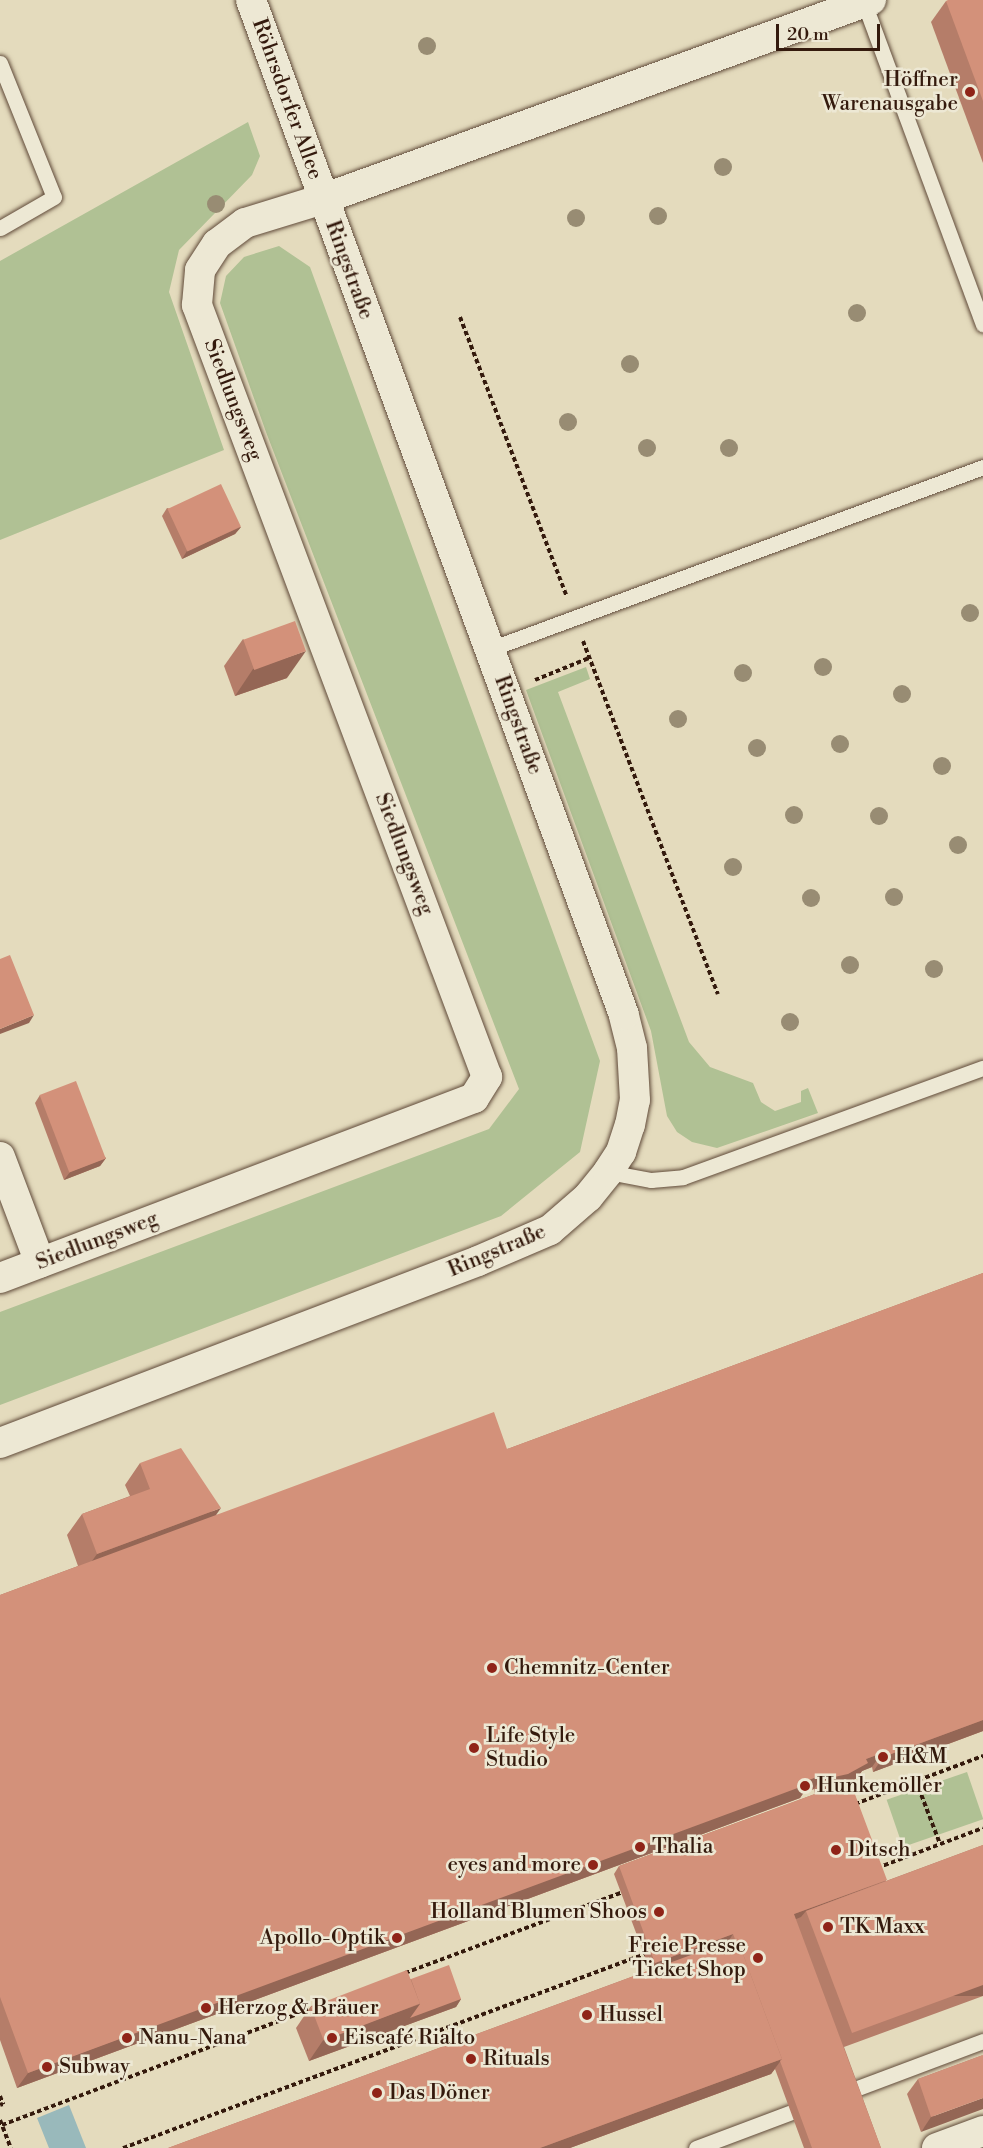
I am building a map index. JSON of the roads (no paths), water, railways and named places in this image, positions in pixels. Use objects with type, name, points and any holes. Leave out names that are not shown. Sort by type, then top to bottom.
[{"type":"street","name":"Röhrsdorfer Allee","points":[[251,0],[323,199]]},
{"type":"street","name":"Ringstraße","points":[[0,1443],[478,1261],[550,1230],[588,1197],[621,1152],[635,1100],[632,1048],[624,1015],[323,199],[866,1]]},
{"type":"street","name":"Siedlungsweg","points":[[0,1278],[474,1098],[487,1077],[197,305],[200,270],[218,244],[245,223],[323,199]]},
{"type":"street","points":[[0,1157],[40,1263]]},
{"type":"street","points":[[937,2148],[983,2131]]},
{"type":"lane","points":[[866,1],[983,324]]},
{"type":"lane","points":[[0,63],[54,197],[0,228]]},
{"type":"lane","points":[[490,648],[983,467]]},
{"type":"lane","points":[[608,1172],[651,1180],[683,1177],[983,1068]]},
{"type":"lane","points":[[696,2148],[983,2041]]},
{"type":"water","points":[[69,2105],[86,2148],[49,2148],[37,2118]]},
{"type":"place","name":"Höffner Warenausgabe","points":[[970,92]]},
{"type":"place","name":"Chemnitz-Center","points":[[492,1668]]},
{"type":"place","name":"Life Style Studio","points":[[474,1748]]},
{"type":"place","name":"H&M","points":[[883,1757]]},
{"type":"place","name":"Hunkemöller","points":[[805,1786]]},
{"type":"place","name":"Thalia","points":[[640,1847]]},
{"type":"place","name":"Ditsch","points":[[836,1850]]},
{"type":"place","name":"eyes and more","points":[[593,1865]]},
{"type":"place","name":"Holland Blumen Shoos","points":[[659,1912]]},
{"type":"place","name":"TK Maxx","points":[[828,1927]]},
{"type":"place","name":"Apollo-Optik","points":[[397,1938]]},
{"type":"place","name":"Freie Presse Ticket Shop","points":[[758,1958]]},
{"type":"place","name":"Herzog & Bräuer","points":[[206,2008]]},
{"type":"place","name":"Hussel","points":[[587,2015]]},
{"type":"place","name":"Nanu-Nana","points":[[127,2038]]},
{"type":"place","name":"Eiscafé Rialto","points":[[332,2038]]},
{"type":"place","name":"Rituals","points":[[471,2059]]},
{"type":"place","name":"Subway","points":[[47,2067]]},
{"type":"place","name":"Das Döner","points":[[377,2093]]}]
